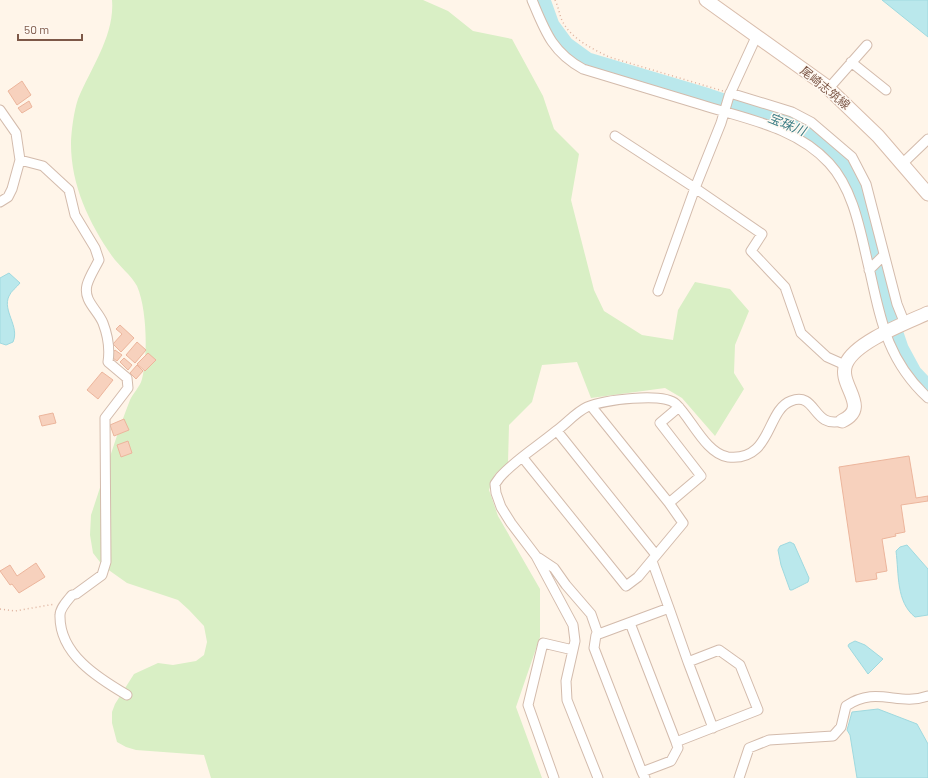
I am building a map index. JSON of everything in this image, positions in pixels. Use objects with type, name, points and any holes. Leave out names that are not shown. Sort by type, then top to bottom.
[{"type":"main road","name":"尾崎志筑線","points":[[713,2],[829,88],[867,125],[928,194]]},
{"type":"main road","points":[[842,420],[850,417],[854,411],[854,401],[845,378],[845,366],[851,355],[886,333],[928,313]]},
{"type":"street","points":[[532,0],[550,42],[562,55],[578,66],[768,124],[799,139],[829,163],[844,184],[858,221],[869,270],[886,333],[899,364],[928,398]]},
{"type":"street","points":[[658,291],[695,188],[721,123],[730,94],[757,35]]},
{"type":"street","points":[[829,88],[867,45]]},
{"type":"street","points":[[851,62],[886,90]]},
{"type":"street","points":[[730,94],[792,112],[811,122],[852,157],[866,184],[896,304],[904,325]]},
{"type":"street","points":[[0,110],[16,133],[20,160],[12,189],[8,197],[0,202]]},
{"type":"street","points":[[615,136],[762,234],[751,251],[784,287],[799,330],[827,357],[845,366]]},
{"type":"street","points":[[902,164],[928,139]]},
{"type":"street","points":[[20,160],[43,166],[69,190],[74,215],[95,248],[99,260],[87,286],[88,303],[96,311],[103,323],[110,348],[108,362],[127,378],[128,388],[105,418],[106,562],[102,575],[76,594],[72,594],[62,608],[60,615],[64,636],[75,654],[88,669],[127,694]]},
{"type":"street","points":[[869,270],[884,255]]},
{"type":"street","points":[[598,778],[568,700],[566,681],[575,641],[573,625],[536,556],[511,523],[496,493],[495,484],[500,477],[586,408],[612,402],[661,398],[671,401],[679,407],[714,450],[727,457],[741,457],[757,448],[784,405],[792,400],[797,399],[808,402],[821,418],[826,421],[842,420]]},
{"type":"street","points":[[523,458],[626,586],[638,577],[683,523],[591,406]]},
{"type":"street","points":[[668,503],[701,476],[660,422],[679,407]]},
{"type":"street","points":[[557,431],[654,558],[669,608],[713,728]]},
{"type":"street","points":[[536,556],[554,568],[566,586],[591,614],[598,634]]},
{"type":"street","points":[[630,623],[678,748],[671,761],[643,776],[594,648],[596,635],[669,608]]},
{"type":"street","points":[[554,778],[529,712],[528,698],[543,643],[572,650]]},
{"type":"street","points":[[676,742],[758,710],[740,665],[719,650],[688,662]]},
{"type":"street","points":[[739,778],[749,748],[769,740],[833,736],[841,727],[846,706],[858,698],[872,696],[908,699],[928,696]]},
{"type":"path","points":[[555,0],[561,18],[570,32],[594,50],[610,57],[730,94]]},
{"type":"path","points":[[0,609],[15,611],[52,605],[72,594]]},
{"type":"green space","points":[[112,0],[423,0],[448,11],[473,31],[512,39],[543,96],[554,129],[579,154],[571,200],[594,290],[604,311],[642,335],[673,340],[678,310],[695,282],[730,289],[749,311],[735,345],[734,373],[744,389],[715,436],[682,398],[665,388],[591,398],[577,362],[542,365],[532,402],[509,425],[508,463],[495,474],[489,490],[498,516],[540,589],[540,637],[516,707],[542,778],[211,778],[204,755],[136,750],[117,742],[112,723],[112,712],[115,704],[134,674],[158,663],[173,665],[196,661],[204,655],[207,642],[204,626],[178,600],[127,583],[103,566],[93,553],[90,535],[91,515],[114,443],[130,400],[140,385],[142,379],[146,345],[145,319],[137,286],[132,278],[112,256],[89,217],[78,189],[72,159],[72,134],[74,115],[78,99],[106,39],[112,13]]},
{"type":"water","points":[[882,0],[928,0],[928,37]]},
{"type":"water","points":[[9,273],[20,283],[10,294],[7,302],[15,336],[13,342],[6,345],[0,343],[0,278]]},
{"type":"water","points":[[790,542],[794,544],[809,578],[808,582],[792,590],[790,590],[781,565],[778,550],[780,546]]},
{"type":"water","points":[[907,545],[928,569],[928,615],[915,617],[904,604],[901,596],[896,551],[900,547]]},
{"type":"water","points":[[855,641],[865,645],[883,659],[868,674],[848,646]]},
{"type":"water","points":[[878,709],[917,724],[928,744],[928,778],[857,778],[850,735],[847,730],[852,712]]},
{"type":"building","points":[[22,81],[31,95],[17,105],[8,91]]},
{"type":"building","points":[[29,101],[32,107],[22,113],[18,108]]},
{"type":"building","points":[[120,325],[134,338],[121,352],[113,344],[122,334],[116,329]]},
{"type":"building","points":[[137,342],[146,350],[135,363],[126,355]]},
{"type":"building","points":[[115,350],[122,355],[117,361],[110,356]]},
{"type":"building","points":[[148,353],[156,360],[145,371],[137,364]]},
{"type":"building","points":[[124,358],[132,365],[128,370],[120,362]]},
{"type":"building","points":[[137,365],[143,371],[136,379],[130,373]]},
{"type":"building","points":[[102,372],[113,380],[98,399],[87,390]]},
{"type":"building","points":[[53,413],[56,423],[42,426],[39,416]]},
{"type":"building","points":[[124,419],[129,430],[114,436],[110,425]]},
{"type":"building","points":[[128,441],[132,453],[121,457],[117,445]]},
{"type":"building","points":[[909,456],[916,498],[928,496],[928,501],[901,505],[905,532],[895,534],[896,536],[882,539],[887,571],[876,573],[877,579],[856,582],[839,467]]},
{"type":"building","points":[[36,563],[45,577],[19,593],[12,584],[10,585],[0,571],[10,565],[17,576]]},
{"type":"waterway","name":"宝珠川","points":[[543,0],[552,25],[566,44],[588,60],[709,96],[787,122],[809,133],[838,158],[854,183],[872,244],[887,307],[901,348],[914,372],[928,387]]}]
